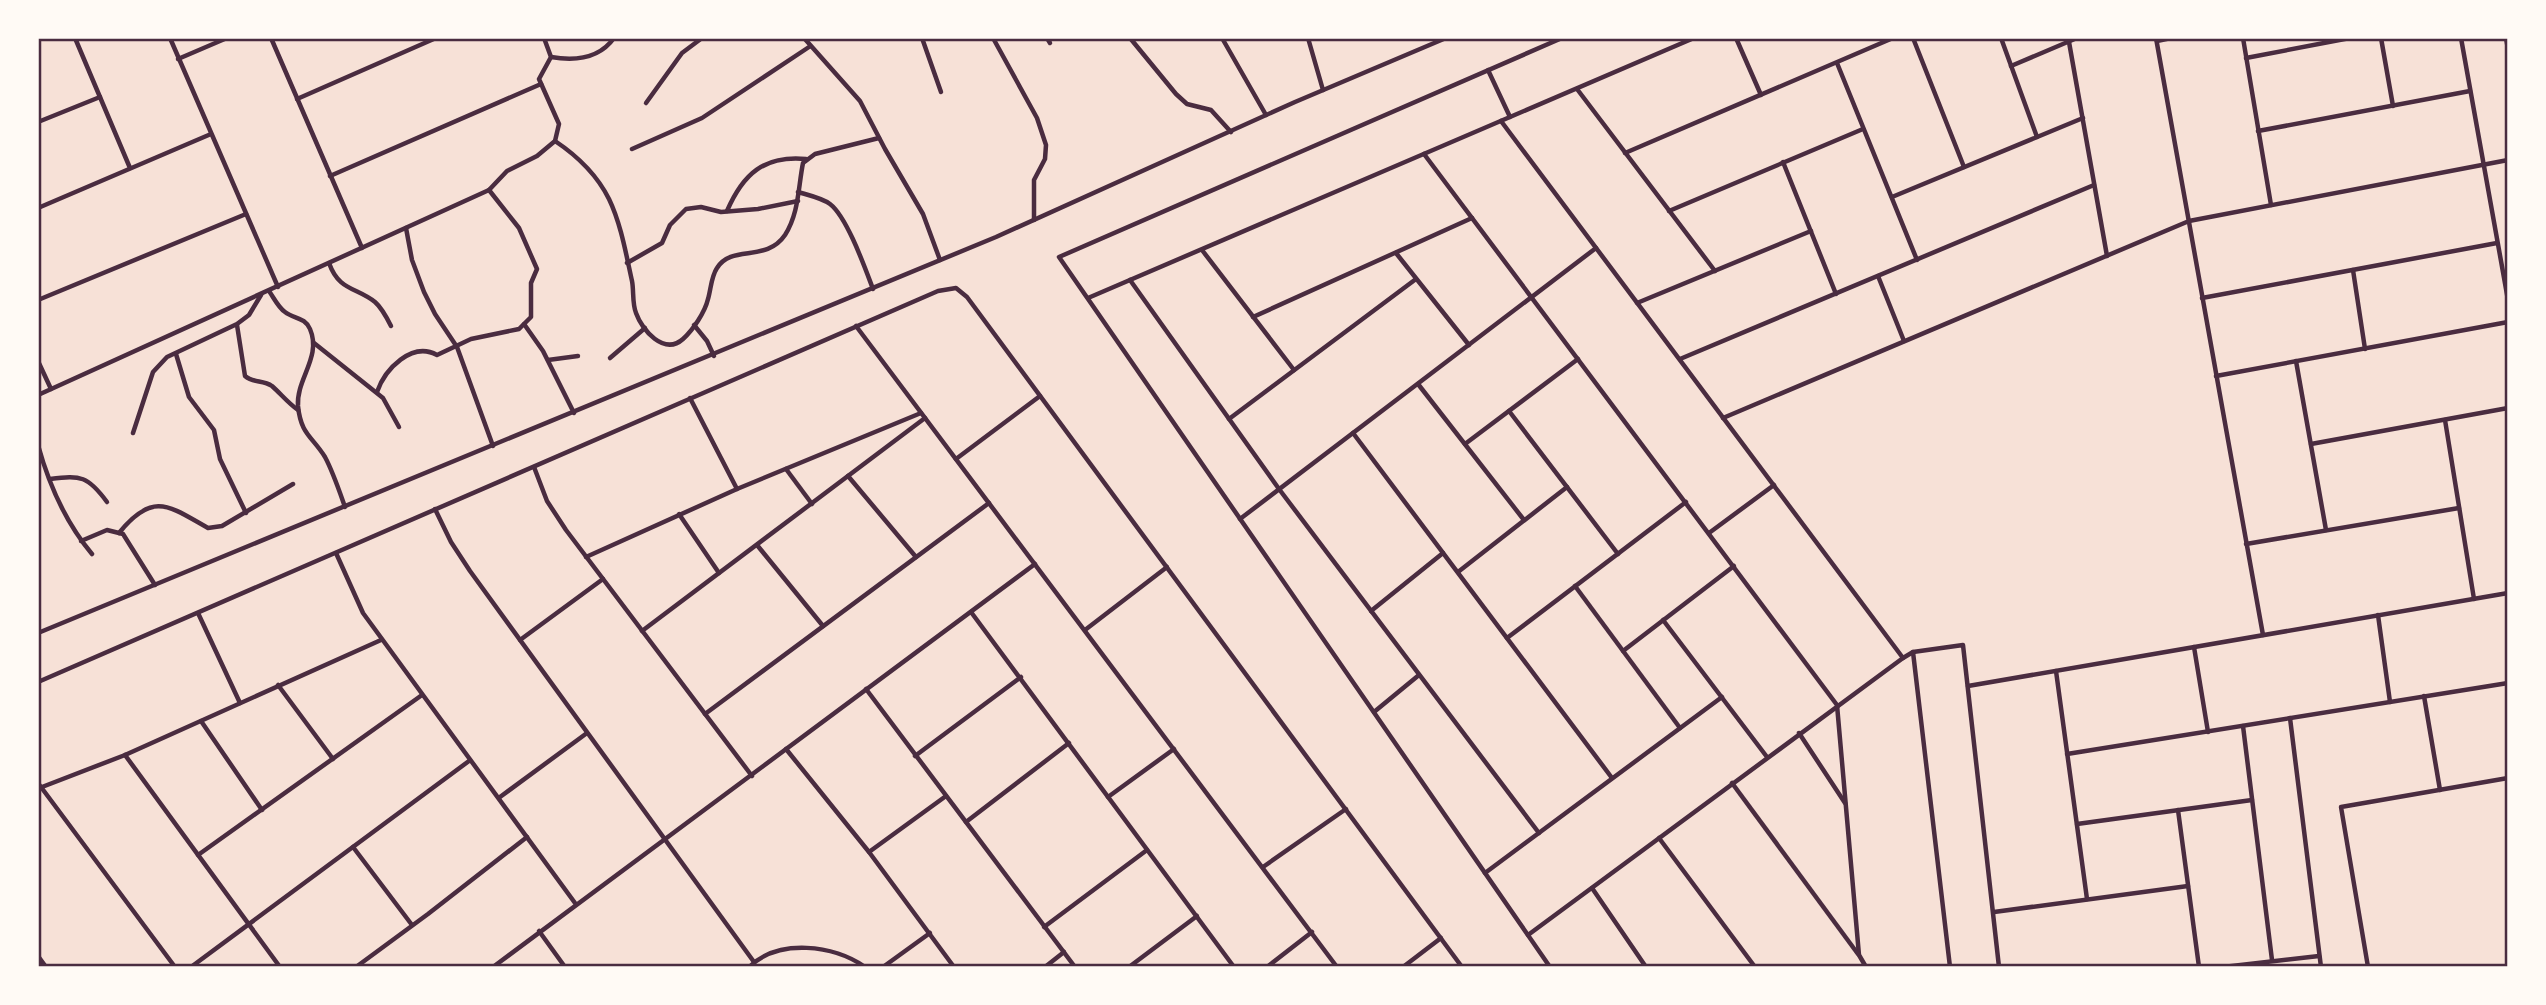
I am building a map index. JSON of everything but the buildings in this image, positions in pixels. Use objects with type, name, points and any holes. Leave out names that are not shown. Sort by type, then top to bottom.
[{"type":"street","points":[[75,38],[130,168]]},
{"type":"street","points":[[170,38],[278,287]]},
{"type":"street","points":[[178,59],[226,38]]},
{"type":"street","points":[[271,38],[362,248]]},
{"type":"street","points":[[297,99],[436,38]]},
{"type":"street","points":[[38,395],[489,190],[507,171],[537,156],[555,141],[559,124],[541,84],[540,74],[551,57],[544,38]]},
{"type":"street","points":[[551,57],[571,60],[595,54],[608,47],[614,38]]},
{"type":"street","points":[[646,103],[682,53],[702,38]]},
{"type":"street","points":[[804,38],[809,47],[860,101],[923,214],[940,260]]},
{"type":"street","points":[[922,38],[940,92]]},
{"type":"street","points":[[993,38],[1037,118],[1046,145],[1045,159],[1034,180],[1034,220]]},
{"type":"street","points":[[1130,38],[1187,104],[1211,110],[1231,132]]},
{"type":"street","points":[[1222,38],[1266,116]]},
{"type":"street","points":[[1308,38],[1323,90]]},
{"type":"street","points":[[38,633],[873,289],[1446,38]]},
{"type":"street","points":[[1550,967],[1059,257],[1562,38]]},
{"type":"street","points":[[1088,298],[1694,38]]},
{"type":"street","points":[[1737,38],[1761,95]]},
{"type":"street","points":[[1625,153],[1893,38]]},
{"type":"street","points":[[1913,38],[1964,167]]},
{"type":"street","points":[[2001,38],[2037,137]]},
{"type":"street","points":[[2011,66],[2077,38]]},
{"type":"street","points":[[2171,38],[2157,40],[2263,635]]},
{"type":"street","points":[[2243,38],[2271,205]]},
{"type":"street","points":[[2246,58],[2350,38]]},
{"type":"street","points":[[2381,38],[2393,106]]},
{"type":"street","points":[[2461,38],[2508,300]]},
{"type":"street","points":[[2506,38],[2508,49]]},
{"type":"street","points":[[2069,42],[2107,256]]},
{"type":"street","points":[[632,149],[702,118],[809,47]]},
{"type":"street","points":[[1837,62],[1917,260]]},
{"type":"street","points":[[1488,71],[1510,117]]},
{"type":"street","points":[[330,176],[541,84]]},
{"type":"street","points":[[1577,89],[1714,271]]},
{"type":"street","points":[[2258,131],[2470,91]]},
{"type":"street","points":[[38,122],[100,97]]},
{"type":"street","points":[[1892,197],[2082,118]]},
{"type":"street","points":[[1501,121],[1903,658]]},
{"type":"street","points":[[1669,211],[1863,128]]},
{"type":"street","points":[[38,208],[211,134]]},
{"type":"street","points":[[555,141],[573,153],[608,197],[627,262],[635,312],[645,328],[666,346],[676,344],[684,338],[694,325],[708,303],[713,274],[720,262],[730,256],[750,255],[768,249],[784,236],[797,209],[803,163],[815,154],[879,138]]},
{"type":"street","points":[[1424,154],[1837,705],[1859,955]]},
{"type":"street","points":[[727,211],[736,191],[751,174],[763,166],[789,158],[807,160]]},
{"type":"street","points":[[1723,418],[2189,221],[2508,160]]},
{"type":"street","points":[[1783,162],[1836,294]]},
{"type":"street","points":[[1680,359],[2094,185]]},
{"type":"street","points":[[377,392],[382,377],[408,355],[428,350],[437,355],[471,340],[519,329],[531,317],[531,284],[537,269],[519,228],[489,190]]},
{"type":"street","points":[[798,192],[830,204],[842,220],[863,260],[873,289]]},
{"type":"street","points":[[627,262],[662,243],[670,225],[686,209],[758,209],[798,201]]},
{"type":"street","points":[[38,300],[246,214]]},
{"type":"street","points":[[1253,317],[1472,218]]},
{"type":"street","points":[[406,228],[412,260],[424,292],[457,347],[493,446]]},
{"type":"street","points":[[1637,303],[1811,231]]},
{"type":"street","points":[[2202,298],[2497,243]]},
{"type":"street","points":[[1240,519],[1596,248]]},
{"type":"street","points":[[1202,250],[1294,370]]},
{"type":"street","points":[[1395,252],[1469,345]]},
{"type":"street","points":[[329,263],[332,273],[340,283],[379,305],[391,326]]},
{"type":"street","points":[[2353,270],[2365,349]]},
{"type":"street","points":[[1878,276],[1905,341]]},
{"type":"street","points":[[1229,419],[1416,279]]},
{"type":"street","points":[[1130,281],[1279,489],[1539,833]]},
{"type":"street","points":[[38,682],[856,326],[938,291],[956,288],[967,297],[1462,967]]},
{"type":"street","points":[[269,291],[280,308],[305,321],[310,328],[314,343],[310,366],[299,388],[299,410],[308,438],[324,455],[345,507]]},
{"type":"street","points":[[133,433],[153,372],[167,357],[237,324],[249,315],[261,295]]},
{"type":"street","points":[[2216,376],[2508,322]]},
{"type":"street","points":[[237,324],[245,376],[249,380],[272,387],[299,410]]},
{"type":"street","points":[[524,324],[548,360],[574,413]]},
{"type":"street","points":[[694,325],[707,341],[714,356]]},
{"type":"street","points":[[856,326],[1338,967]]},
{"type":"street","points":[[610,358],[645,328]]},
{"type":"street","points":[[314,343],[377,392],[400,427]]},
{"type":"street","points":[[176,354],[190,397],[214,429],[220,459],[246,513]]},
{"type":"street","points":[[548,360],[578,356]]},
{"type":"street","points":[[1465,444],[1578,359]]},
{"type":"street","points":[[38,361],[51,389]]},
{"type":"street","points":[[2296,362],[2326,530]]},
{"type":"street","points":[[1418,384],[1524,520]]},
{"type":"street","points":[[956,458],[1040,396]]},
{"type":"street","points":[[691,398],[737,489]]},
{"type":"street","points":[[2311,444],[2508,408]]},
{"type":"street","points":[[1509,411],[1618,554]]},
{"type":"street","points":[[586,557],[679,514],[921,412]]},
{"type":"street","points":[[642,631],[925,418]]},
{"type":"street","points":[[2445,420],[2474,599]]},
{"type":"street","points":[[1353,433],[1612,778]]},
{"type":"street","points":[[38,446],[59,504],[92,554]]},
{"type":"street","points":[[534,467],[547,501],[586,557],[752,776]]},
{"type":"street","points":[[786,469],[812,504]]},
{"type":"street","points":[[50,479],[72,476],[86,479],[107,502]]},
{"type":"street","points":[[848,476],[916,557]]},
{"type":"street","points":[[119,533],[129,520],[144,510],[157,506],[168,506],[183,512],[208,528],[222,526],[293,484]]},
{"type":"street","points":[[1709,533],[1774,485]]},
{"type":"street","points":[[1458,572],[1567,487]]},
{"type":"street","points":[[1507,638],[1686,502]]},
{"type":"street","points":[[705,714],[989,503]]},
{"type":"street","points":[[2246,544],[2459,508]]},
{"type":"street","points":[[435,509],[451,542],[751,964],[781,951],[800,948],[845,955],[865,967]]},
{"type":"street","points":[[679,514],[719,573]]},
{"type":"street","points":[[81,541],[107,530],[123,534],[155,585]]},
{"type":"street","points":[[757,545],[823,626]]},
{"type":"street","points":[[336,553],[351,592],[381,640],[575,903]]},
{"type":"street","points":[[1371,611],[1443,553]]},
{"type":"street","points":[[493,967],[575,903],[752,776],[1035,564]]},
{"type":"street","points":[[1623,651],[1734,566]]},
{"type":"street","points":[[1085,631],[1167,568]]},
{"type":"street","points":[[520,640],[603,579]]},
{"type":"street","points":[[1575,586],[1680,728]]},
{"type":"street","points":[[1968,686],[2508,593]]},
{"type":"street","points":[[971,612],[1234,967]]},
{"type":"street","points":[[198,613],[240,703]]},
{"type":"street","points":[[2378,615],[2390,702]]},
{"type":"street","points":[[1663,620],[1767,758]]},
{"type":"street","points":[[175,967],[40,785],[125,755],[381,640]]},
{"type":"street","points":[[1528,936],[1903,658],[1913,652],[1963,645],[1999,967]]},
{"type":"street","points":[[2194,647],[2208,732]]},
{"type":"street","points":[[1913,652],[1950,967]]},
{"type":"street","points":[[2056,671],[2087,899]]},
{"type":"street","points":[[1374,712],[1419,675]]},
{"type":"street","points":[[915,755],[1020,677]]},
{"type":"street","points":[[2067,754],[2508,683]]},
{"type":"street","points":[[278,685],[332,759]]},
{"type":"street","points":[[866,689],[1075,967]]},
{"type":"street","points":[[198,855],[422,695]]},
{"type":"street","points":[[2424,696],[2440,790]]},
{"type":"street","points":[[1485,873],[1722,697]]},
{"type":"street","points":[[2290,719],[2321,967]]},
{"type":"street","points":[[201,721],[262,810]]},
{"type":"street","points":[[2243,726],[2272,960]]},
{"type":"street","points":[[499,797],[587,733]]},
{"type":"street","points":[[1799,733],[1847,806]]},
{"type":"street","points":[[966,822],[1069,743]]},
{"type":"street","points":[[786,749],[869,852],[954,967]]},
{"type":"street","points":[[1108,797],[1174,749]]},
{"type":"street","points":[[125,755],[280,967]]},
{"type":"street","points":[[191,967],[469,761]]},
{"type":"street","points":[[2368,967],[2340,807],[2508,778]]},
{"type":"street","points":[[1732,783],[1866,967]]},
{"type":"street","points":[[869,852],[946,796]]},
{"type":"street","points":[[2077,824],[2252,800]]},
{"type":"street","points":[[1263,867],[1346,809]]},
{"type":"street","points":[[2178,810],[2199,967]]},
{"type":"street","points":[[356,967],[527,837]]},
{"type":"street","points":[[1659,838],[1755,967]]},
{"type":"street","points":[[352,847],[412,925]]},
{"type":"street","points":[[1044,927],[1147,850]]},
{"type":"street","points":[[1994,912],[2188,886]]},
{"type":"street","points":[[1591,888],[1646,967]]},
{"type":"street","points":[[1129,967],[1197,916]]},
{"type":"street","points":[[539,931],[565,967]]},
{"type":"street","points":[[1267,967],[1312,932]]},
{"type":"street","points":[[883,967],[930,933]]},
{"type":"street","points":[[1403,967],[1441,938]]},
{"type":"street","points":[[1045,967],[1064,952]]},
{"type":"street","points":[[38,956],[46,967]]},
{"type":"street","points":[[2223,967],[2319,956]]},
{"type":"street","points":[[1540,967],[1546,961]]}]
